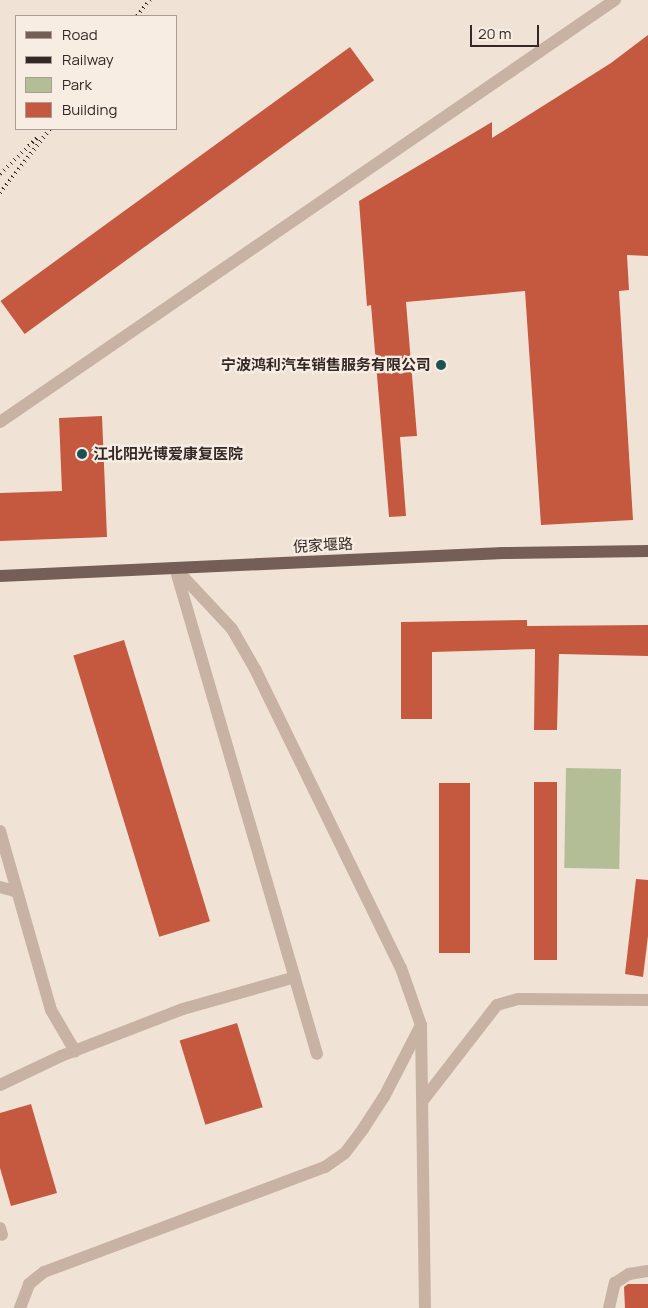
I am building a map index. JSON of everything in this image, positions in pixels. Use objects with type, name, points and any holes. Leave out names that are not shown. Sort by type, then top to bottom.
[{"type":"main road","name":"倪家堰路","points":[[0,576],[502,553],[648,551]]},
{"type":"street","points":[[0,422],[616,0]]},
{"type":"street","points":[[175,568],[317,1054]]},
{"type":"street","points":[[175,568],[232,629],[250,661],[400,968],[421,1025],[424,1099],[425,1308]]},
{"type":"street","points":[[0,831],[15,891],[52,1010],[75,1051]]},
{"type":"street","points":[[0,887],[15,891]]},
{"type":"street","points":[[0,1085],[75,1051],[183,1009],[295,977]]},
{"type":"street","points":[[424,1099],[497,1005],[518,999],[648,1000]]},
{"type":"street","points":[[20,1308],[29,1284],[44,1272],[325,1167],[345,1153],[384,1097],[421,1025]]},
{"type":"street","points":[[609,1308],[615,1283],[629,1274],[648,1271]]},
{"type":"green space","points":[[566,768],[621,769],[619,869],[564,868]]},
{"type":"building","points":[[648,35],[648,256],[627,255],[629,290],[619,291],[633,520],[541,525],[525,291],[406,302],[417,436],[400,437],[406,516],[389,517],[371,305],[367,306],[359,201],[492,122],[492,138],[611,63]]},
{"type":"building","points":[[350,47],[374,80],[25,334],[1,301]]},
{"type":"building","name":"江北阳光博爱康复医院","points":[[102,416],[107,537],[0,541],[0,493],[62,491],[59,418]]},
{"type":"building","points":[[527,620],[527,626],[648,625],[648,656],[559,654],[557,730],[534,730],[535,649],[432,652],[432,719],[401,719],[401,622]]},
{"type":"building","points":[[124,640],[210,921],[159,937],[73,655]]},
{"type":"building","points":[[534,782],[557,782],[557,960],[534,960]]},
{"type":"building","points":[[439,783],[470,783],[470,953],[439,953]]},
{"type":"building","points":[[636,879],[648,880],[648,936],[643,977],[625,974]]},
{"type":"building","points":[[237,1023],[263,1107],[205,1125],[180,1041]]},
{"type":"building","points":[[31,1104],[57,1193],[11,1206],[0,1168],[0,1113]]},
{"type":"building","points":[[628,1284],[648,1284],[648,1308],[625,1308],[624,1287]]},
{"type":"railway","points":[[138,15],[150,0]]},
{"type":"railway","points":[[0,193],[49,130]]},
{"type":"railway","points":[[0,174],[38,137]]},
{"type":"place","name":"宁波鸿利汽车销售服务有限公司","points":[[441,365]]},
{"type":"place","name":"江北阳光博爱康复医院","points":[[82,454]]}]
